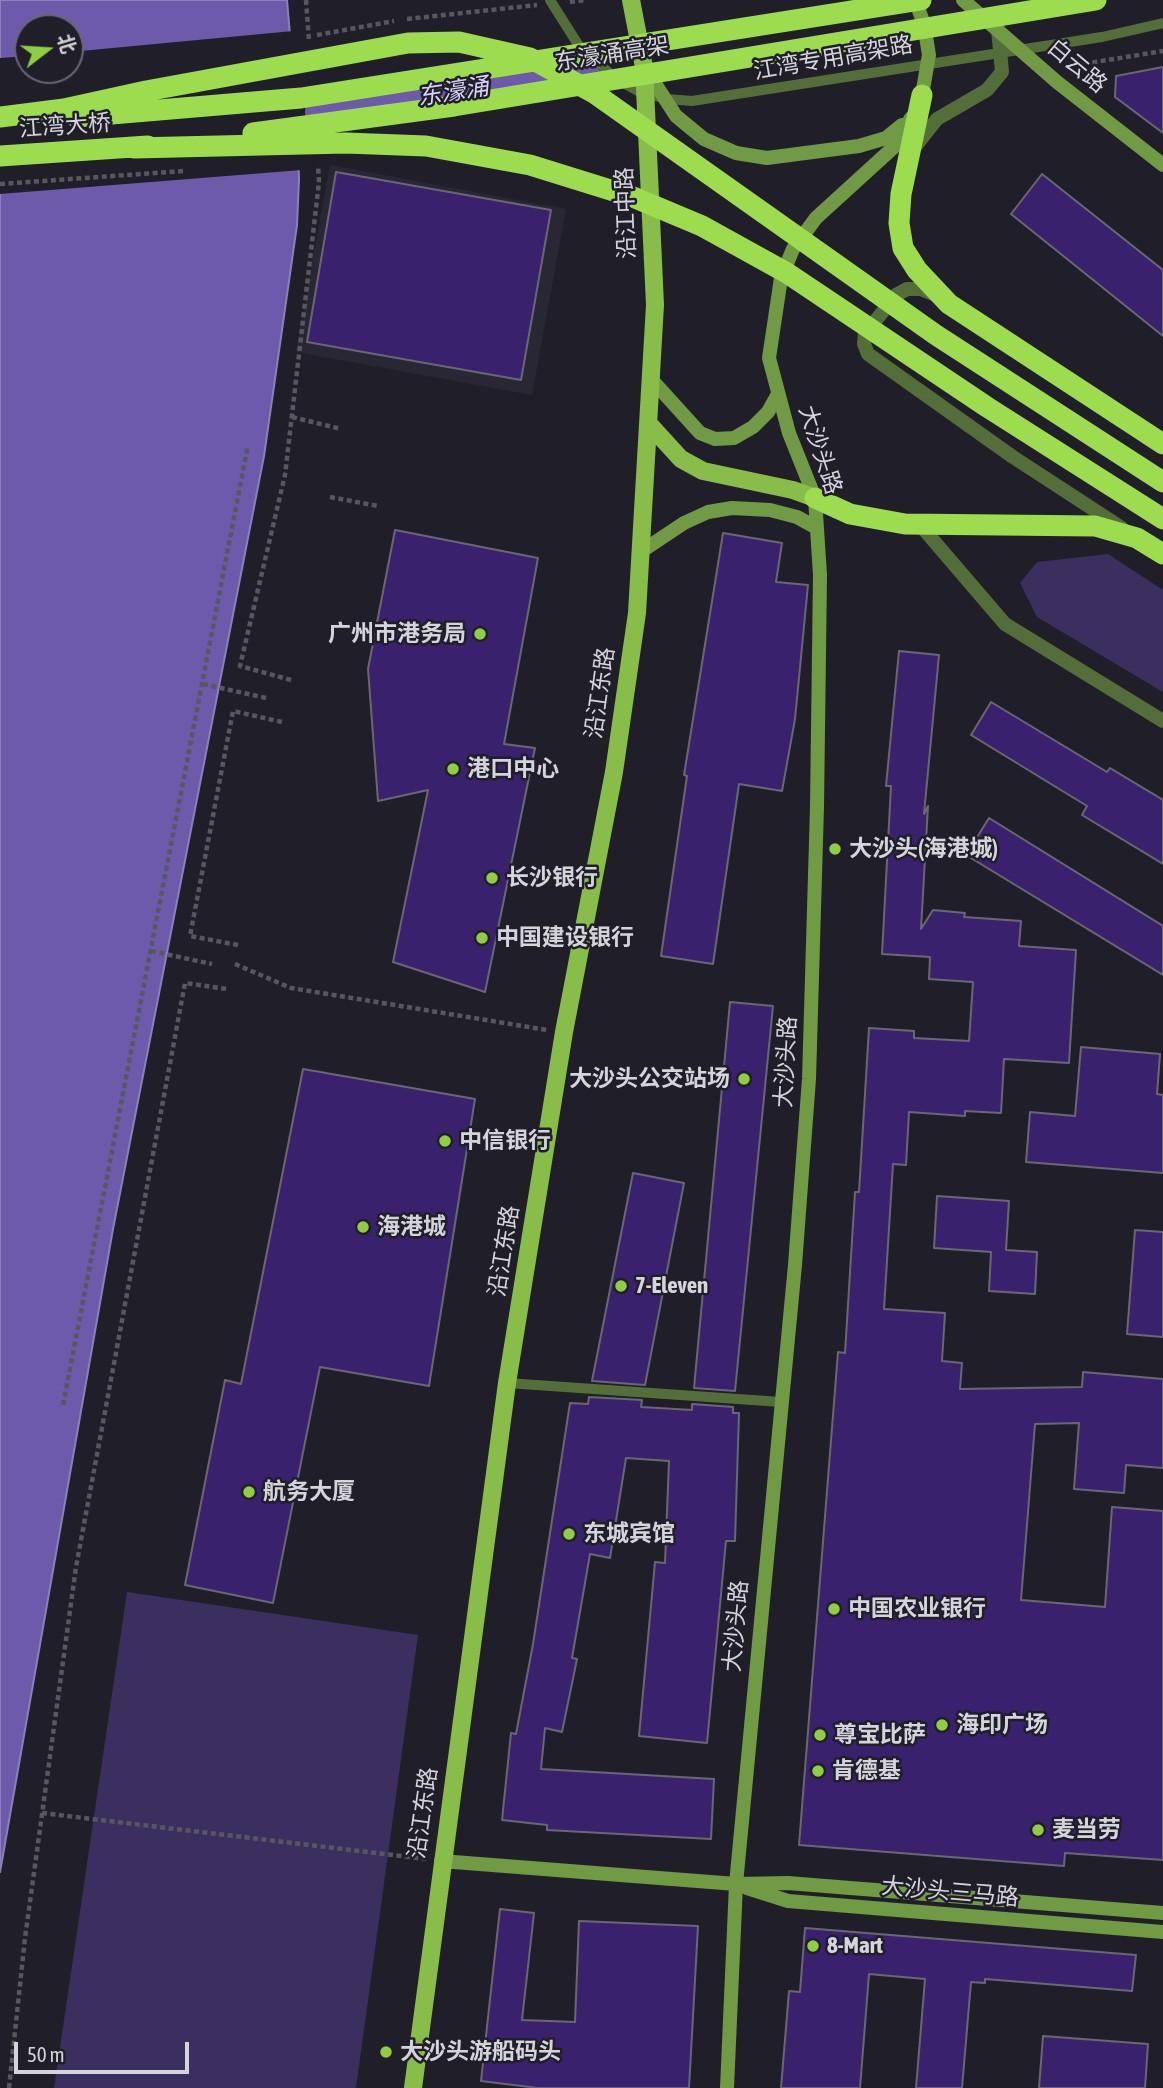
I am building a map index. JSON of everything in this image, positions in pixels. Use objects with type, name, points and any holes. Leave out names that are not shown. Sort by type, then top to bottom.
[{"type":"highway","points":[[0,118],[128,115],[302,98],[920,0]]},
{"type":"highway","name":"东濠涌高架","points":[[134,148],[454,106],[1096,0]]},
{"type":"highway","points":[[0,118],[64,109],[146,91],[408,43],[459,42],[530,58],[594,93],[936,335],[1163,482]]},
{"type":"highway","points":[[922,95],[901,194],[899,223],[903,248],[939,297],[1163,444]]},
{"type":"highway","points":[[134,148],[346,143],[426,146],[519,162],[633,197],[702,226],[788,272],[987,407],[1163,519]]},
{"type":"highway","name":"江湾大桥","points":[[0,156],[134,148]]},
{"type":"highway","points":[[815,498],[850,514],[921,526],[1083,526],[1137,538],[1163,554]]},
{"type":"main road","name":"沿江中路","points":[[631,0],[644,67],[655,305],[649,424]]},
{"type":"main road","points":[[644,67],[676,116],[704,139],[737,153],[767,158],[859,146],[886,138],[901,126],[922,95],[929,55],[924,24],[915,0]]},
{"type":"main road","name":"白云路","points":[[963,0],[1057,82],[1163,165]]},
{"type":"main road","name":"大沙头路","points":[[727,2088],[736,1884],[782,1402],[809,1079],[817,807],[820,575],[815,498],[789,433],[769,358],[781,278],[793,249],[816,218],[895,146],[922,95]]},
{"type":"main road","points":[[652,379],[700,433],[716,439],[734,438],[753,427],[768,412],[778,394]]},
{"type":"main road","points":[[649,424],[681,459],[703,471],[793,490],[815,498]]},
{"type":"main road","name":"沿江东路","points":[[413,2088],[441,1861],[507,1383],[564,1032],[614,772],[637,613],[649,424]]},
{"type":"main road","points":[[642,551],[684,523],[708,512],[732,509],[770,510],[797,517],[817,528]]},
{"type":"main road","name":"大沙头三马路","points":[[441,1861],[736,1884],[788,1883],[1163,1913]]},
{"type":"main road","name":"大沙头三马路","points":[[736,1884],[788,1901],[1163,1932]]},
{"type":"street","points":[[911,152],[937,119],[987,90],[1002,72],[998,29]]},
{"type":"street","points":[[939,297],[921,289],[907,289],[896,295],[865,334],[864,344],[868,354],[991,442],[1137,538]]},
{"type":"street","points":[[921,526],[1004,624],[1163,720]]},
{"type":"lane","name":"江湾专用高架路","points":[[551,0],[579,46],[616,79],[640,92],[667,99],[692,101],[1102,37],[1163,23]]},
{"type":"lane","points":[[507,1383],[782,1402]]},
{"type":"path","points":[[306,0],[310,54]]},
{"type":"path","points":[[580,1],[586,0]]},
{"type":"path","points":[[1057,82],[1077,65],[1163,51]]},
{"type":"path","points":[[291,680],[240,666],[285,475],[320,182],[317,157]]},
{"type":"path","points":[[312,164],[324,163]]},
{"type":"path","points":[[0,184],[194,170]]},
{"type":"path","points":[[292,417],[341,429]]},
{"type":"path","points":[[63,1405],[248,445]]},
{"type":"path","points":[[330,497],[378,506]]},
{"type":"path","points":[[203,684],[266,698]]},
{"type":"path","points":[[238,945],[190,936],[233,710],[282,722]]},
{"type":"path","points":[[151,951],[212,964]]},
{"type":"path","points":[[235,964],[291,989],[564,1032]]},
{"type":"path","points":[[9,2088],[42,1813],[76,1567],[185,984],[227,989]]},
{"type":"path","points":[[42,1813],[441,1861]]},
{"type":"shaded area","points":[[0,0],[287,0],[297,116],[297,225],[264,456],[113,1229],[0,1872]]},
{"type":"shaded area","points":[[330,165],[566,209],[532,395],[296,352]]},
{"type":"shaded area","points":[[1108,554],[1163,590],[1163,692],[1037,617],[1020,583],[1037,562]]},
{"type":"shaded area","points":[[127,1592],[418,1635],[356,2088],[54,2088]]},
{"type":"pier","points":[[293,31],[302,170],[0,194],[0,58],[14,57],[14,84],[84,84],[84,51]]},
{"type":"building","points":[[1163,67],[1163,133],[1115,97],[1116,76]]},
{"type":"building","points":[[336,172],[551,210],[521,380],[307,342]]},
{"type":"building","points":[[1042,174],[1163,270],[1163,336],[1011,214]]},
{"type":"building","name":"港口中心","points":[[395,530],[538,558],[504,744],[535,748],[485,992],[393,962],[428,790],[378,801],[368,669]]},
{"type":"building","points":[[723,533],[782,543],[776,582],[808,585],[795,719],[782,791],[739,784],[713,964],[661,956],[687,776],[684,775]]},
{"type":"building","points":[[899,651],[939,655],[924,814],[928,806],[921,929],[933,910],[965,913],[964,917],[1021,921],[1019,946],[1076,950],[1069,1063],[1004,1059],[1001,1113],[965,1111],[965,1116],[909,1112],[906,1165],[893,1164],[884,1309],[945,1313],[942,1361],[962,1363],[960,1389],[1082,1387],[1083,1372],[1163,1379],[1163,1468],[1126,1465],[1124,1493],[1074,1489],[1079,1423],[1035,1424],[1021,1600],[1105,1607],[1112,1507],[1163,1511],[1163,1860],[1065,1853],[1064,1866],[799,1845],[838,1352],[845,1353],[855,1192],[859,1192],[869,1028],[914,1031],[914,1038],[969,1041],[973,982],[929,979],[930,957],[882,954],[891,786],[886,786]]},
{"type":"building","points":[[991,702],[1107,772],[1110,768],[1163,800],[1163,864],[1082,815],[1087,806],[971,735]]},
{"type":"building","points":[[989,818],[1163,926],[1163,975],[966,855]]},
{"type":"building","points":[[730,1002],[773,1006],[735,1391],[694,1388]]},
{"type":"building","points":[[1081,1047],[1160,1054],[1157,1094],[1163,1095],[1163,1173],[1026,1162],[1030,1112],[1075,1116]]},
{"type":"building","name":"海港城","points":[[303,1069],[475,1099],[429,1386],[320,1367],[273,1603],[185,1585],[225,1380],[241,1384]]},
{"type":"building","points":[[633,1173],[684,1183],[645,1385],[592,1381]]},
{"type":"building","points":[[937,1196],[1009,1201],[1006,1250],[1037,1252],[1035,1294],[989,1291],[991,1252],[934,1248]]},
{"type":"building","points":[[1135,1230],[1163,1232],[1163,1337],[1127,1334]]},
{"type":"building","points":[[589,1397],[642,1400],[641,1407],[692,1410],[692,1404],[733,1407],[733,1413],[739,1413],[735,1541],[726,1541],[707,1743],[639,1736],[655,1562],[665,1563],[669,1461],[626,1458],[610,1558],[590,1554],[572,1658],[577,1659],[562,1732],[545,1728],[541,1769],[714,1779],[711,1839],[547,1830],[547,1825],[502,1820],[511,1733],[516,1734],[533,1644],[570,1403],[588,1404]]},
{"type":"building","points":[[500,1909],[534,1913],[522,2020],[575,2022],[579,1921],[698,1926],[689,2088],[538,2088],[481,2081]]},
{"type":"building","points":[[805,1928],[1136,1955],[1132,1991],[985,1979],[985,1983],[971,1982],[962,2088],[916,2088],[925,1979],[869,1974],[860,2088],[781,2088],[789,1991],[800,1992]]},
{"type":"building","points":[[1043,2036],[1148,2044],[1145,2088],[1039,2088]]},
{"type":"waterway","name":"东濠涌","points":[[326,112],[579,73]]},
{"type":"place","name":"广州市港务局","points":[[480,634]]},
{"type":"place","name":"港口中心","points":[[453,769]]},
{"type":"place","name":"大沙头(海港城)","points":[[835,849]]},
{"type":"place","name":"长沙银行","points":[[492,878]]},
{"type":"place","name":"中国建设银行","points":[[482,938]]},
{"type":"place","name":"大沙头公交站场","points":[[744,1079]]},
{"type":"place","name":"中信银行","points":[[445,1141]]},
{"type":"place","name":"海港城","points":[[363,1227]]},
{"type":"place","name":"7-Eleven","points":[[621,1286]]},
{"type":"place","name":"航务大厦","points":[[249,1492]]},
{"type":"place","name":"东城宾馆","points":[[569,1534]]},
{"type":"place","name":"中国农业银行","points":[[834,1609]]},
{"type":"place","name":"海印广场","points":[[942,1725]]},
{"type":"place","name":"尊宝比萨","points":[[820,1735]]},
{"type":"place","name":"肯德基","points":[[818,1771]]},
{"type":"place","name":"麦当劳","points":[[1038,1830]]},
{"type":"place","name":"8-Mart","points":[[813,1946]]},
{"type":"place","name":"大沙头游船码头","points":[[386,2052]]}]
